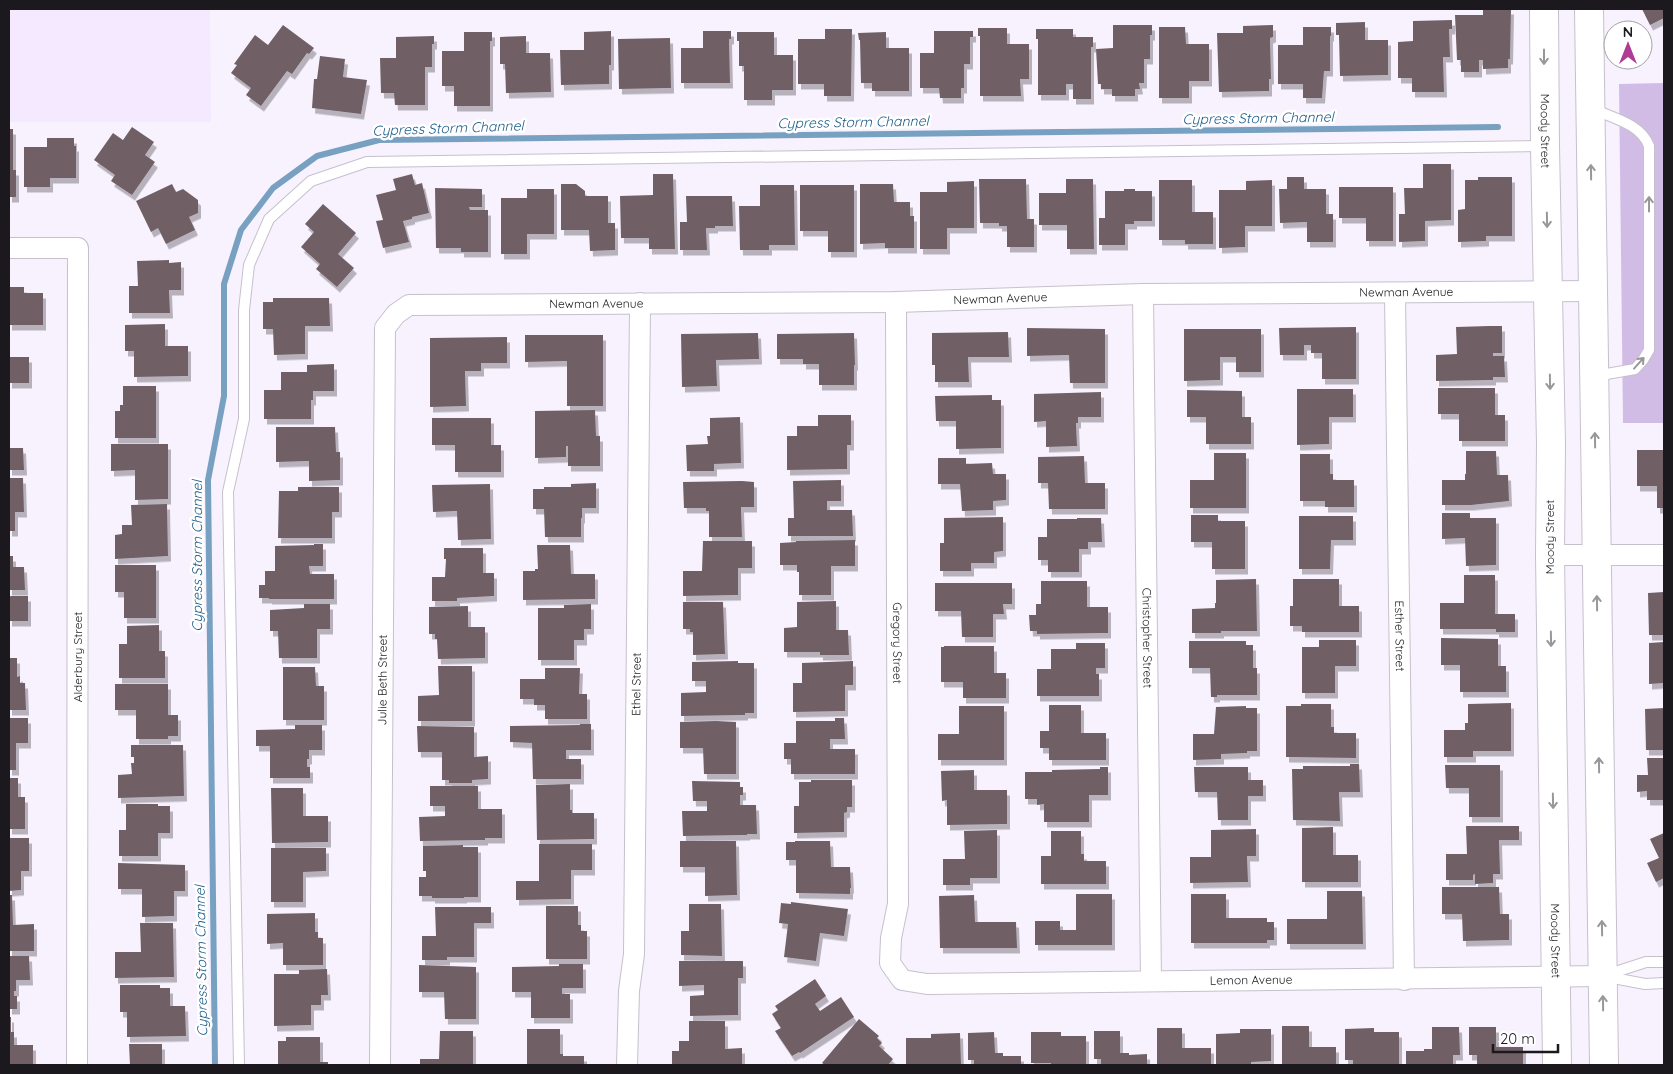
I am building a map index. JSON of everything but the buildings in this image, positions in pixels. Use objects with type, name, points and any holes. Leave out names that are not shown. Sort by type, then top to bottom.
[{"type":"main road","name":"Moody Street","points":[[1544,9],[1544,146],[1551,444],[1550,555],[1557,1065]]},
{"type":"main road","points":[[1589,9],[1604,1065]]},
{"type":"street","name":"Alderbury Street","points":[[9,248],[78,248],[77,1065]]},
{"type":"street","name":"Newman Avenue","points":[[409,305],[896,302],[1143,294],[1395,294],[1593,291]]},
{"type":"street","name":"Christopher Street","points":[[1143,294],[1151,981]]},
{"type":"street","name":"Esther Street","points":[[1395,294],[1404,980]]},
{"type":"street","name":"Gregory Street","points":[[896,302],[898,904],[891,938],[890,963],[902,980]]},
{"type":"street","name":"Ethel Street","points":[[628,1065],[629,991],[634,954],[640,303]]},
{"type":"street","name":"Julie Beth Street","points":[[380,1065],[385,328],[396,314],[409,305]]},
{"type":"street","points":[[1550,555],[1664,555]]},
{"type":"street","name":"Lemon Avenue","points":[[902,980],[927,984],[1404,980],[1602,976]]},
{"type":"lane","points":[[1590,108],[1636,128],[1646,137],[1649,146],[1649,350],[1635,369],[1594,377]]},
{"type":"lane","points":[[239,1065],[228,492],[244,420],[244,310],[249,265],[269,219],[311,181],[367,162],[1544,146]]},
{"type":"lane","points":[[1602,976],[1646,962],[1664,962]]},
{"type":"lane","points":[[1602,976],[1645,984],[1664,983]]},
{"type":"shaded area","points":[[9,9],[210,9],[211,122],[9,122]]},
{"type":"shaded area","points":[[1664,83],[1664,423],[1623,423],[1619,84]]},
{"type":"waterway","name":"Cypress Storm Channel","points":[[215,1065],[208,480],[224,396],[224,284],[241,230],[273,188],[317,156],[379,140],[1498,127]]}]
